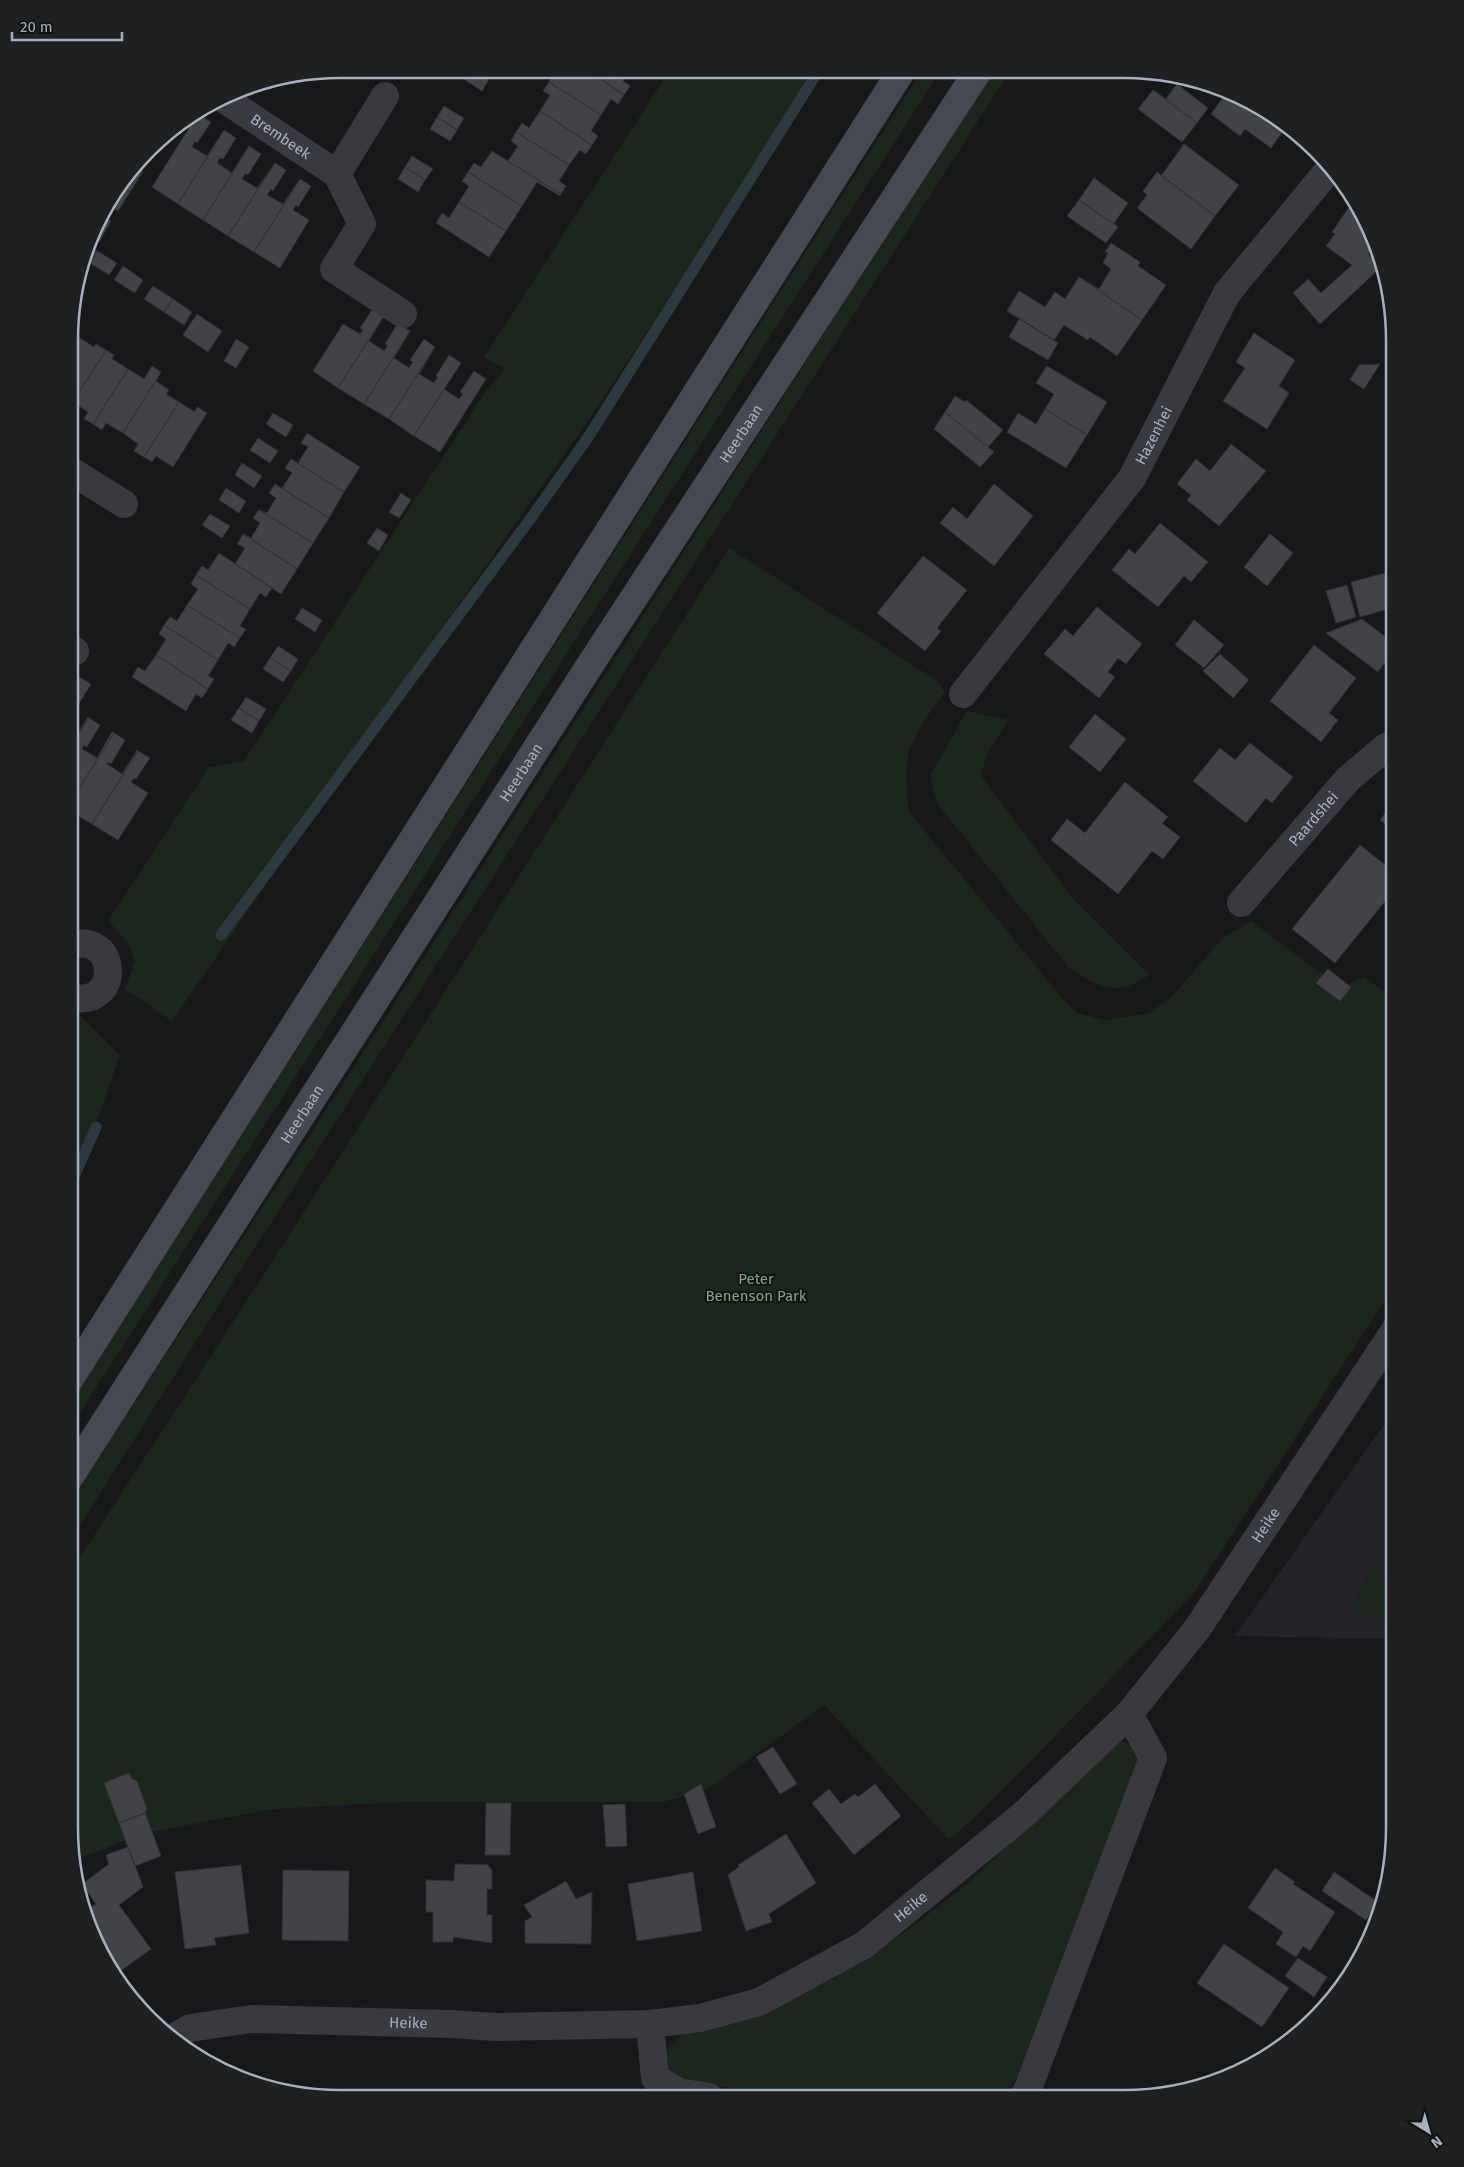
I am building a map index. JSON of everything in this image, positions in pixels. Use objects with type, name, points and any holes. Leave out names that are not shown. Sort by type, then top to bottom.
[{"type":"main road","points":[[78,1367],[897,78]]},
{"type":"main road","name":"Heerbaan","points":[[78,1464],[574,690],[973,78]]},
{"type":"street","points":[[337,174],[385,96]]},
{"type":"street","name":"Brembeek","points":[[228,102],[337,174],[362,224],[334,269],[403,314]]},
{"type":"street","name":"Hazenhei","points":[[963,694],[1132,478],[1227,293],[1326,173]]},
{"type":"street","points":[[78,475],[124,504]]},
{"type":"street","name":"Paardshei","points":[[1241,903],[1348,779],[1386,747]]},
{"type":"street","points":[[78,943],[91,945],[102,952],[108,964],[108,977],[103,988],[94,996],[78,998]]},
{"type":"street","name":"Heike","points":[[179,2034],[190,2028],[251,2019],[496,2027],[650,2024],[700,2018],[759,2002],[864,1945],[1024,1815],[1129,1714],[1197,1629],[1386,1344]]},
{"type":"street","points":[[1027,2090],[1153,1758],[1129,1714]]},
{"type":"street","points":[[650,2024],[655,2078],[675,2090]]},
{"type":"shaded area","points":[[1386,1422],[1386,1639],[1235,1636]]},
{"type":"green space","points":[[665,78],[813,78],[597,408],[468,591],[172,1021],[125,989],[135,961],[127,941],[108,921],[209,767],[244,761],[486,391],[505,369],[484,357]]},
{"type":"green space","points":[[917,78],[936,78],[78,1416],[78,1391]]},
{"type":"green space","points":[[988,78],[1006,78],[249,1257],[78,1529],[78,1488],[312,1132]]},
{"type":"green space","name":"Peter Benenson Park","points":[[729,548],[936,680],[945,692],[919,729],[911,745],[907,760],[906,782],[909,812],[1063,999],[1078,1013],[1103,1020],[1148,1014],[1172,996],[1223,938],[1251,921],[1341,988],[1364,977],[1386,993],[1386,1299],[1194,1593],[984,1809],[949,1840],[824,1705],[707,1790],[663,1802],[399,1802],[272,1809],[145,1833],[80,1858],[78,1560],[263,1276]]},
{"type":"green space","points":[[967,711],[1008,720],[987,754],[981,776],[1075,901],[1149,975],[1138,982],[1118,988],[1099,985],[1069,968],[937,803],[930,776]]},
{"type":"green space","points":[[78,1013],[120,1055],[102,1107],[78,1162]]},
{"type":"green space","points":[[1371,1568],[1386,1576],[1386,1623],[1351,1605]]},
{"type":"green space","points":[[1118,1740],[1134,1746],[1139,1763],[1017,2078],[1009,2090],[744,2090],[701,2082],[659,2071],[665,2051],[683,2034],[759,2011],[841,1971],[891,1942],[964,1887]]},
{"type":"building","points":[[462,78],[489,79],[482,91]]},
{"type":"building","points":[[551,78],[598,78],[624,95],[618,104],[611,99],[601,115],[549,82]]},
{"type":"building","points":[[598,78],[625,78],[623,81],[630,86],[624,95]]},
{"type":"building","points":[[549,82],[601,115],[591,131],[598,136],[592,145],[540,111],[550,95],[543,91]]},
{"type":"building","points":[[1177,84],[1208,108],[1197,123],[1153,90],[1166,99]]},
{"type":"building","points":[[1153,90],[1197,123],[1182,142],[1138,109]]},
{"type":"building","points":[[1224,97],[1256,113],[1283,131],[1271,148],[1245,129],[1240,136],[1211,114]]},
{"type":"building","points":[[444,106],[464,118],[457,130],[437,117]]},
{"type":"building","points":[[540,111],[592,145],[586,154],[580,150],[569,165],[516,132],[522,123],[529,128]]},
{"type":"building","points":[[202,117],[211,122],[197,143],[195,141],[192,147],[207,156],[224,130],[178,204],[152,187],[192,123]]},
{"type":"building","points":[[437,117],[457,130],[450,141],[430,129]]},
{"type":"building","points":[[224,130],[236,138],[223,159],[220,158],[217,163],[232,173],[249,146],[203,220],[178,204]]},
{"type":"building","points":[[516,132],[569,165],[559,181],[566,186],[561,194],[508,161],[518,146],[511,141]]},
{"type":"building","points":[[1184,144],[1239,185],[1215,216],[1161,176]]},
{"type":"building","points":[[249,146],[261,154],[248,175],[246,173],[242,179],[257,188],[275,163],[228,236],[203,220]]},
{"type":"building","points":[[492,151],[561,194],[560,196],[537,182],[522,206],[468,172],[474,163],[481,167]]},
{"type":"building","points":[[412,156],[433,169],[425,180],[405,167]]},
{"type":"building","points":[[275,163],[286,170],[273,191],[271,189],[267,195],[283,204],[300,179],[254,252],[228,236]]},
{"type":"building","points":[[405,167],[425,180],[418,192],[398,179]]},
{"type":"building","points":[[140,169],[143,171],[130,192],[126,189]]},
{"type":"building","points":[[468,172],[522,206],[506,231],[459,202],[469,186],[462,181]]},
{"type":"building","points":[[1157,172],[1215,216],[1191,249],[1137,208],[1147,195],[1143,191]]},
{"type":"building","points":[[1094,178],[1128,203],[1114,223],[1118,227],[1079,200]]},
{"type":"building","points":[[300,179],[311,186],[298,207],[296,205],[293,210],[309,220],[280,268],[254,252]]},
{"type":"building","points":[[126,189],[130,192],[118,211],[113,208]]},
{"type":"building","points":[[1079,200],[1118,227],[1106,243],[1067,216]]},
{"type":"building","points":[[459,202],[506,231],[489,257],[436,223],[442,213],[449,218]]},
{"type":"building","points":[[1350,206],[1367,239],[1371,250],[1368,254],[1375,262],[1378,270],[1320,324],[1293,293],[1308,279],[1321,293],[1352,265],[1326,246],[1335,234],[1332,232]]},
{"type":"building","points":[[107,219],[111,221],[99,242],[96,241]]},
{"type":"building","points":[[1111,243],[1140,262],[1138,266],[1166,285],[1142,320],[1079,277],[1099,289],[1111,269],[1103,263],[1108,253],[1105,252]]},
{"type":"building","points":[[93,249],[97,251],[89,262]]},
{"type":"building","points":[[97,251],[117,263],[109,275],[90,263]]},
{"type":"building","points":[[123,266],[143,280],[135,293],[114,280]]},
{"type":"building","points":[[1079,277],[1142,320],[1117,356],[1090,337],[1088,340],[1064,325],[1054,340],[1007,311],[1019,291],[1045,307],[1055,292],[1065,299]]},
{"type":"building","points":[[153,286],[173,299],[164,312],[144,299]]},
{"type":"building","points":[[173,299],[192,312],[184,325],[164,312]]},
{"type":"building","points":[[374,307],[385,314],[338,388],[313,371],[343,324],[360,334],[363,330],[360,328]]},
{"type":"building","points":[[197,314],[222,331],[208,352],[183,335]]},
{"type":"building","points":[[385,314],[369,341],[384,351],[388,345],[385,344],[398,323],[410,331],[364,404],[338,388]]},
{"type":"building","points":[[1019,319],[1058,343],[1048,360],[1009,337]]},
{"type":"building","points":[[410,331],[394,358],[409,368],[413,362],[410,360],[424,339],[435,347],[389,419],[364,404]]},
{"type":"building","points":[[1254,333],[1295,360],[1279,386],[1289,393],[1267,429],[1223,401],[1245,368],[1236,362]]},
{"type":"building","points":[[78,337],[94,347],[96,344],[106,350],[78,394]]},
{"type":"building","points":[[236,339],[249,347],[236,368],[224,361]]},
{"type":"building","points":[[435,347],[419,374],[434,383],[438,377],[436,376],[449,355],[461,363],[414,436],[389,419]]},
{"type":"building","points":[[106,350],[114,355],[112,359],[128,369],[93,424],[84,419],[88,412],[78,405],[78,394]]},
{"type":"building","points":[[1380,364],[1364,389],[1350,380],[1359,365]]},
{"type":"building","points":[[152,366],[161,372],[123,433],[106,423],[102,430],[93,424],[128,369],[144,379]]},
{"type":"building","points":[[1047,366],[1107,402],[1087,435],[1045,409],[1054,394],[1036,383]]},
{"type":"building","points":[[474,371],[486,379],[440,452],[414,436],[444,389],[459,399],[463,394],[460,392]]},
{"type":"building","points":[[161,372],[156,381],[169,390],[166,394],[179,402],[144,457],[134,451],[138,444],[123,433]]},
{"type":"building","points":[[955,396],[965,402],[966,400],[1003,430],[988,447],[945,412]]},
{"type":"building","points":[[179,402],[195,412],[197,407],[207,413],[173,467],[156,456],[152,462],[144,457]]},
{"type":"building","points":[[1045,409],[1087,435],[1066,468],[1007,432],[1018,413],[1036,424]]},
{"type":"building","points":[[945,412],[994,452],[980,467],[934,429]]},
{"type":"building","points":[[273,413],[293,425],[286,437],[266,424]]},
{"type":"building","points":[[307,433],[360,467],[344,492],[291,459],[298,463],[308,447],[301,443]]},
{"type":"building","points":[[258,438],[278,451],[270,463],[250,450]]},
{"type":"building","points":[[1231,444],[1266,471],[1219,526],[1187,500],[1191,495],[1177,484],[1196,459],[1210,471]]},
{"type":"building","points":[[291,459],[344,492],[329,518],[275,484],[282,488],[292,473],[285,468]]},
{"type":"building","points":[[242,463],[262,476],[254,488],[235,475]]},
{"type":"building","points":[[275,484],[329,518],[313,543],[259,510],[267,513],[276,498],[269,493]]},
{"type":"building","points":[[994,484],[1033,516],[994,566],[940,523],[953,507],[967,519]]},
{"type":"building","points":[[226,488],[246,501],[239,513],[219,500]]},
{"type":"building","points":[[401,493],[411,500],[399,518],[389,512]]},
{"type":"building","points":[[259,510],[313,543],[297,569],[243,534],[251,538],[260,523],[253,518]]},
{"type":"building","points":[[210,514],[230,526],[222,538],[202,525]]},
{"type":"building","points":[[1160,523],[1208,562],[1191,582],[1184,576],[1158,607],[1112,570],[1129,549],[1135,554]]},
{"type":"building","points":[[377,528],[388,535],[379,551],[367,543]]},
{"type":"building","points":[[243,534],[297,569],[281,594],[235,564],[245,548],[237,544]]},
{"type":"building","points":[[1270,534],[1293,553],[1267,586],[1244,567]]},
{"type":"building","points":[[219,553],[272,588],[266,597],[260,593],[250,609],[196,575],[202,566],[208,570]]},
{"type":"building","points":[[923,556],[967,590],[937,628],[941,631],[925,651],[877,613]]},
{"type":"building","points":[[1386,573],[1386,610],[1360,617],[1351,582]]},
{"type":"building","points":[[196,575],[250,609],[240,626],[246,629],[240,638],[187,605],[198,589],[191,584]]},
{"type":"building","points":[[1347,585],[1356,617],[1336,623],[1326,591]]},
{"type":"building","points":[[187,605],[240,638],[234,647],[228,643],[218,660],[164,625],[170,617],[177,621]]},
{"type":"building","points":[[1097,607],[1142,644],[1126,664],[1118,658],[1108,672],[1115,677],[1099,698],[1044,654],[1065,629],[1073,636]]},
{"type":"building","points":[[302,608],[322,620],[315,632],[295,619]]},
{"type":"building","points":[[1362,619],[1386,637],[1386,661],[1378,672],[1326,633]]},
{"type":"building","points":[[1194,620],[1224,645],[1204,668],[1175,645]]},
{"type":"building","points":[[164,625],[218,660],[208,676],[214,679],[208,689],[156,655],[166,639],[159,634]]},
{"type":"building","points":[[1314,645],[1356,678],[1329,713],[1338,720],[1321,742],[1270,701]]},
{"type":"building","points":[[278,646],[298,659],[291,671],[270,658]]},
{"type":"building","points":[[1220,654],[1249,680],[1233,698],[1203,671]]},
{"type":"building","points":[[156,655],[208,689],[202,698],[196,694],[186,711],[132,677],[138,667],[145,671]]},
{"type":"building","points":[[270,658],[291,671],[283,682],[263,669]]},
{"type":"building","points":[[79,677],[91,684],[78,705]]},
{"type":"building","points":[[246,697],[266,709],[259,721],[239,708]]},
{"type":"building","points":[[239,708],[259,721],[252,733],[231,720]]},
{"type":"building","points":[[1095,714],[1126,739],[1100,772],[1069,747]]},
{"type":"building","points":[[88,717],[78,735],[78,733]]},
{"type":"building","points":[[89,718],[100,725],[87,747],[84,745],[82,749],[97,758],[112,732],[114,733],[78,790],[78,735]]},
{"type":"building","points":[[114,733],[125,740],[111,764],[108,762],[107,764],[122,774],[138,751],[92,824],[78,816],[78,790]]},
{"type":"building","points":[[1250,743],[1293,777],[1272,803],[1266,798],[1246,823],[1193,781],[1220,748],[1235,760]]},
{"type":"building","points":[[138,751],[150,758],[136,779],[134,778],[131,782],[148,793],[118,840],[92,824]]},
{"type":"building","points":[[1125,782],[1168,817],[1162,823],[1180,837],[1163,859],[1152,851],[1118,894],[1051,840],[1067,819],[1085,833]]},
{"type":"building","points":[[1386,812],[1386,824],[1380,820]]},
{"type":"building","points":[[1360,845],[1386,866],[1386,900],[1335,963],[1292,929]]},
{"type":"building","points":[[1328,969],[1351,987],[1340,1001],[1316,983]]},
{"type":"building","points":[[773,1747],[797,1784],[780,1794],[756,1757]]},
{"type":"building","points":[[129,1773],[132,1779],[137,1781],[147,1809],[144,1814],[119,1823],[104,1783]]},
{"type":"building","points":[[701,1784],[716,1827],[698,1834],[684,1794]]},
{"type":"building","points":[[875,1784],[901,1816],[854,1855],[812,1803],[829,1789],[841,1804],[855,1794],[858,1797]]},
{"type":"building","points":[[486,1803],[511,1803],[510,1855],[485,1855]]},
{"type":"building","points":[[625,1804],[627,1846],[606,1847],[603,1805]]},
{"type":"building","points":[[145,1813],[161,1856],[135,1866],[119,1823]]},
{"type":"building","points":[[786,1834],[816,1883],[769,1914],[772,1922],[746,1931],[728,1875],[739,1867],[738,1865]]},
{"type":"building","points":[[128,1847],[143,1887],[119,1905],[151,1949],[121,1971],[97,1928],[90,1908],[96,1904],[85,1888],[84,1883],[109,1864],[106,1855]]},
{"type":"building","points":[[455,1864],[488,1865],[492,1870],[492,1889],[487,1889],[487,1915],[492,1915],[492,1943],[453,1937],[453,1942],[433,1942],[433,1912],[426,1912],[426,1880],[454,1881]]},
{"type":"building","points":[[241,1865],[249,1933],[214,1938],[216,1945],[185,1949],[175,1872]]},
{"type":"building","points":[[1275,1868],[1295,1882],[1293,1884],[1335,1912],[1310,1951],[1303,1946],[1296,1957],[1276,1944],[1283,1932],[1248,1908]]},
{"type":"building","points":[[283,1870],[349,1871],[348,1941],[282,1940]]},
{"type":"building","points":[[693,1872],[702,1931],[637,1941],[628,1884]]},
{"type":"building","points":[[1334,1872],[1376,1901],[1366,1920],[1322,1891]]},
{"type":"building","points":[[566,1881],[576,1899],[592,1892],[591,1944],[525,1943],[525,1921],[532,1917],[524,1905]]},
{"type":"building","points":[[1224,1944],[1289,1988],[1262,2027],[1197,1983]]},
{"type":"building","points":[[1298,1958],[1327,1977],[1314,1997],[1285,1976]]},
{"type":"waterway","points":[[221,935],[531,518],[589,436],[814,78]]},
{"type":"waterway","points":[[78,1168],[96,1127]]}]
